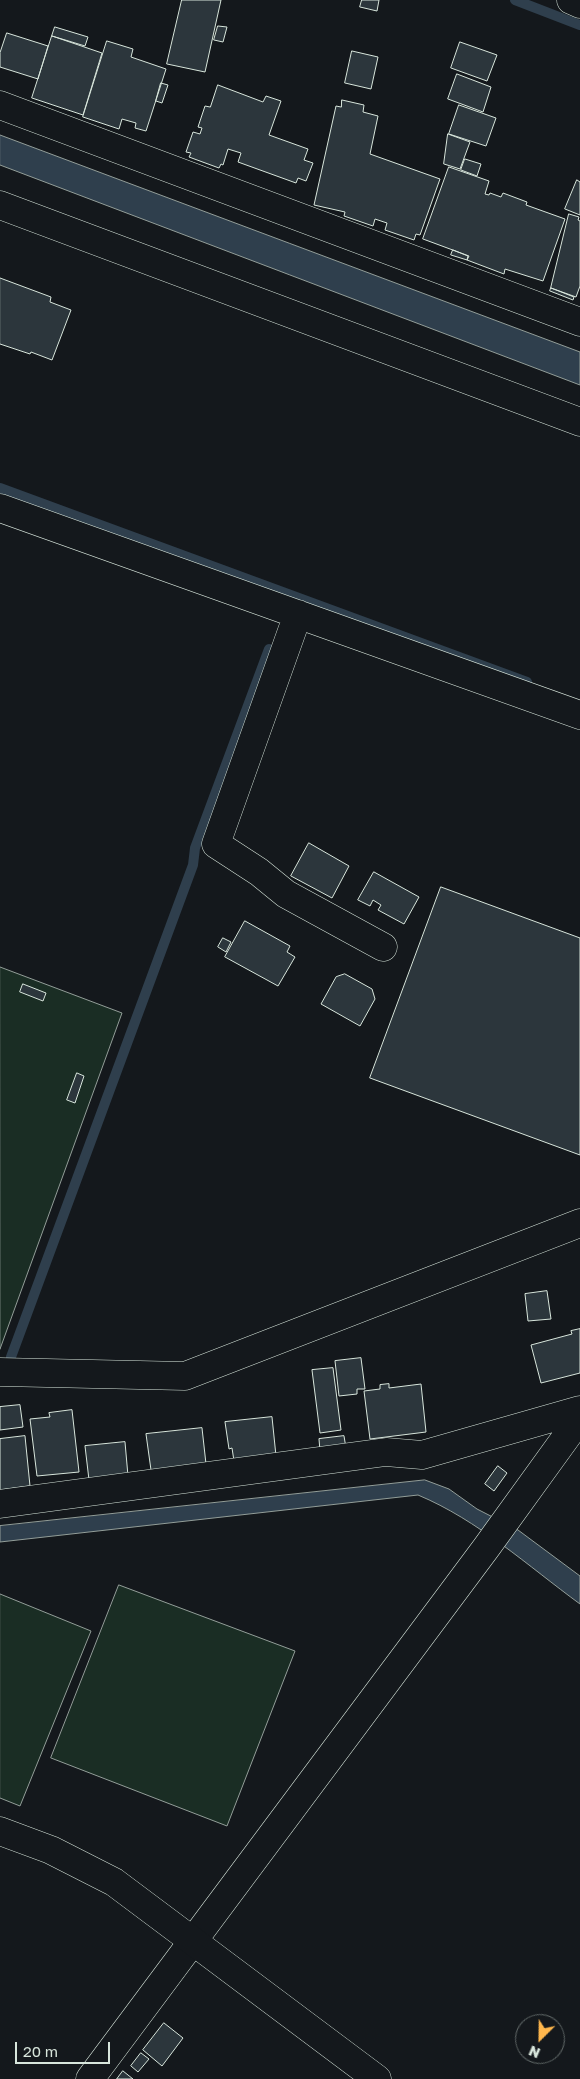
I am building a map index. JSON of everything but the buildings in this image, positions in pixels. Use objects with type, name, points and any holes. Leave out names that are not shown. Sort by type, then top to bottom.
[{"type":"street","points":[[571,0],[580,4]]},
{"type":"street","points":[[0,105],[580,322]]},
{"type":"street","points":[[0,205],[580,422]]},
{"type":"street","points":[[0,508],[580,715]]},
{"type":"street","points":[[298,614],[216,844],[259,872],[286,894],[384,947]]},
{"type":"street","points":[[0,1372],[185,1376],[580,1223]]},
{"type":"street","points":[[0,1504],[386,1452],[422,1456],[580,1410]]},
{"type":"street","points":[[90,2079],[486,1548],[580,1418]]},
{"type":"street","points":[[0,1831],[51,1850],[114,1882],[377,2079]]},
{"type":"green space","points":[[0,967],[122,1013],[0,1349]]},
{"type":"green space","points":[[119,1585],[295,1651],[227,1826],[51,1758]]},
{"type":"green space","points":[[0,1594],[91,1631],[20,1806],[0,1798]]},
{"type":"water","points":[[0,135],[580,352],[580,385],[0,165]]},
{"type":"water","points":[[425,1480],[449,1489],[477,1509],[518,1530],[580,1576],[580,1604],[482,1530],[440,1505],[418,1495],[0,1542],[0,1526]]},
{"type":"waterway","points":[[515,0],[580,25]]},
{"type":"waterway","points":[[0,488],[527,682]]},
{"type":"waterway","points":[[11,1357],[193,865],[195,848],[269,649]]}]
